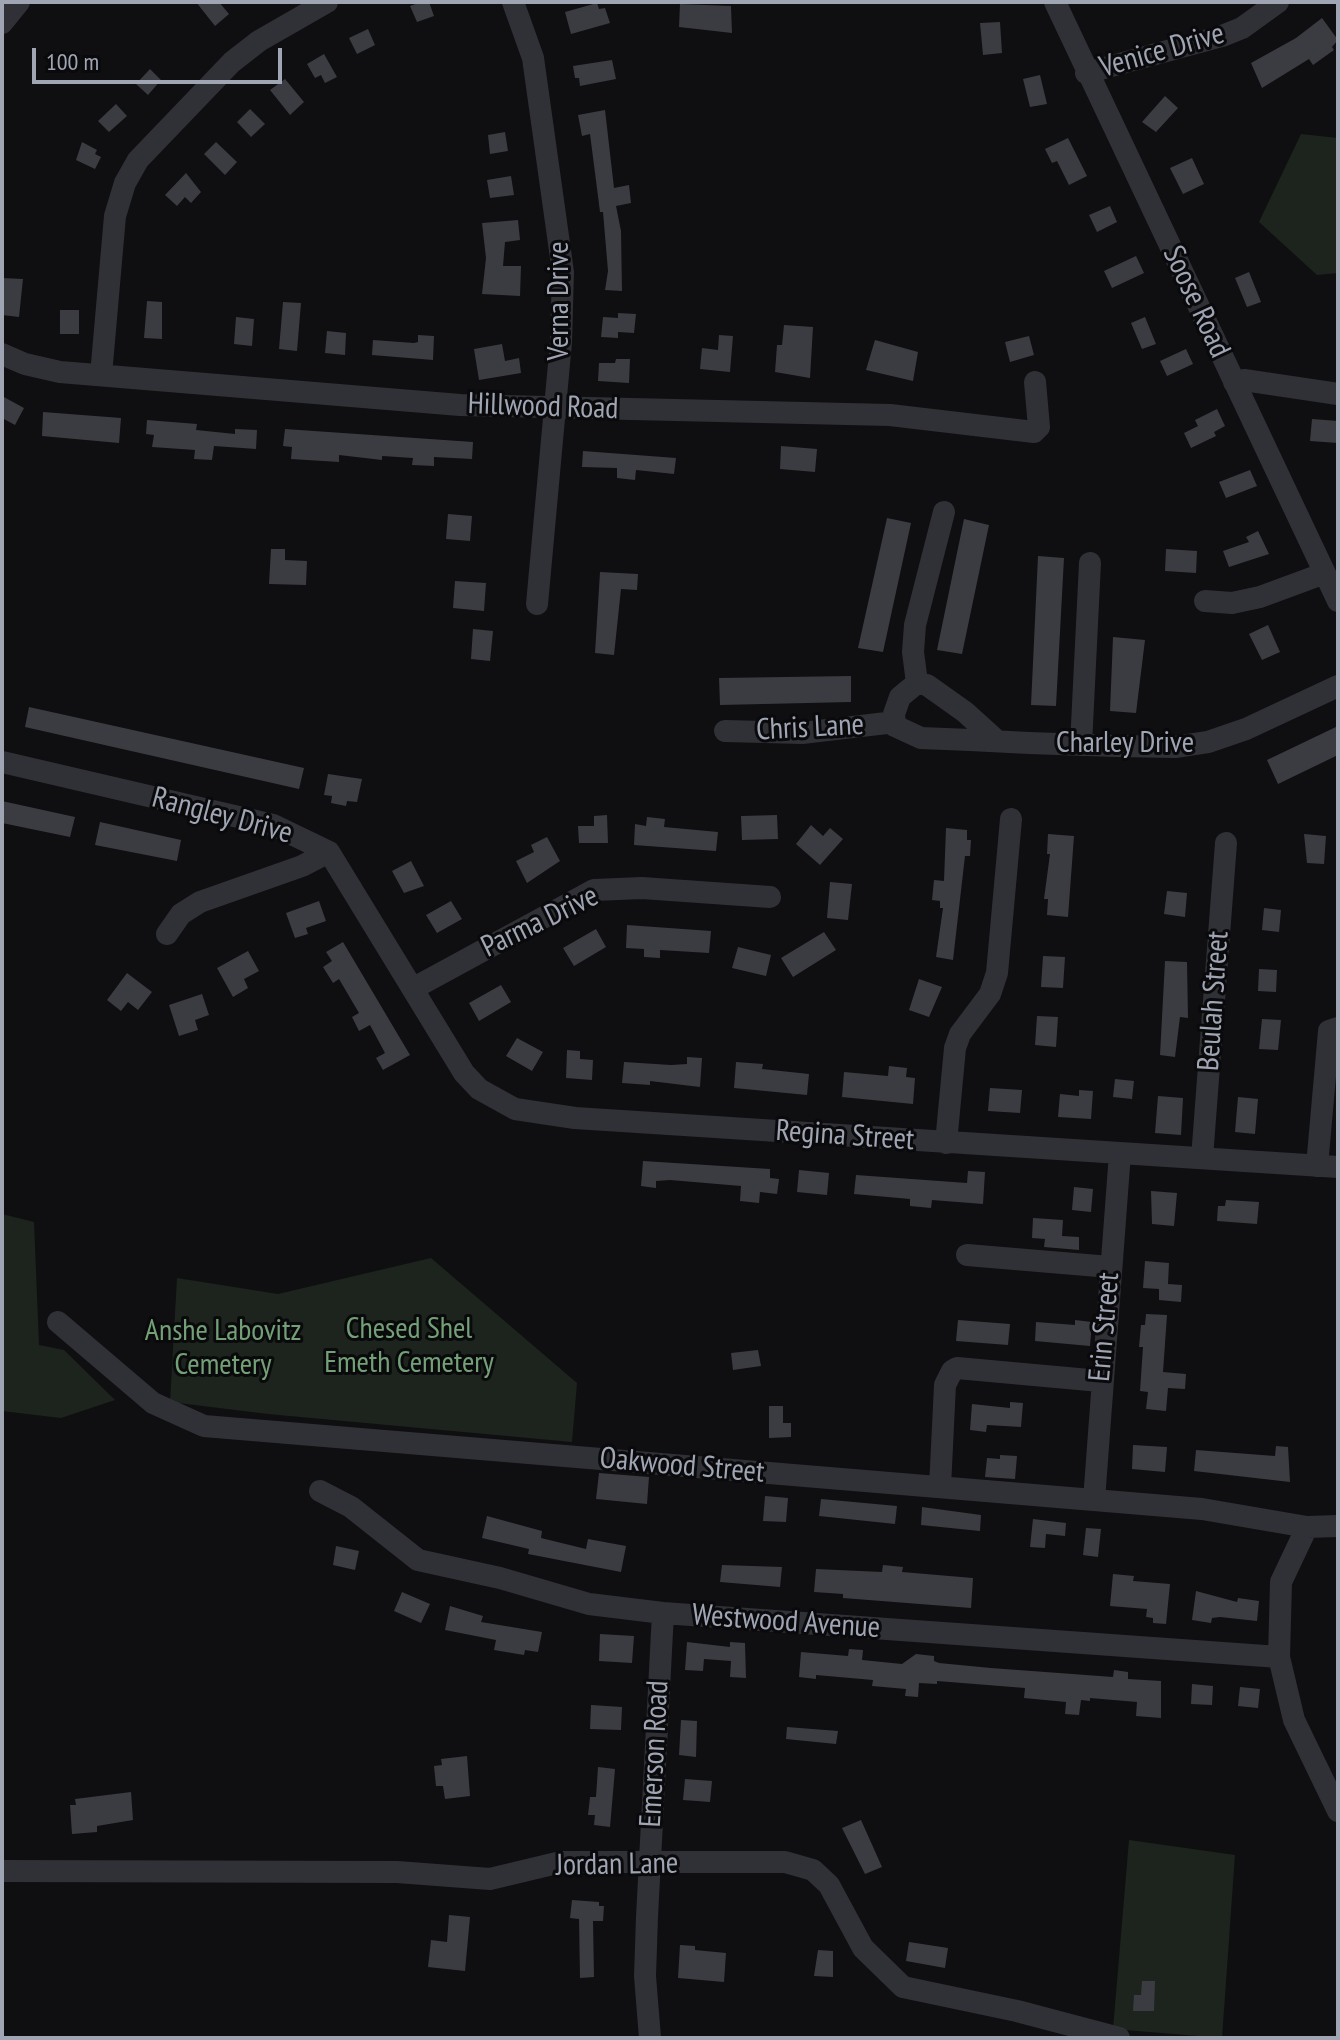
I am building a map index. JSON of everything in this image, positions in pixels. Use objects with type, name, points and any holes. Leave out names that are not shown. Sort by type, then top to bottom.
[{"type":"street","points":[[2,23],[19,2]]},
{"type":"street","points":[[101,375],[115,216],[125,183],[138,160],[232,62],[259,41],[327,2]]},
{"type":"street","name":"Verna Drive","points":[[513,2],[533,58],[562,249],[561,342],[537,604]]},
{"type":"street","name":"Soose Road","points":[[1055,2],[1338,601]]},
{"type":"street","name":"Venice Drive","points":[[1086,73],[1222,36],[1242,28],[1278,2]]},
{"type":"street","name":"Hillwood Road","points":[[2,354],[44,369],[460,405],[819,416],[890,415],[1034,432],[1039,427],[1035,382]]},
{"type":"street","points":[[1234,382],[1244,380],[1338,394]]},
{"type":"street","points":[[917,683],[913,652],[915,625],[944,512]]},
{"type":"street","points":[[1081,745],[1090,563]]},
{"type":"street","points":[[1205,601],[1232,603],[1260,597],[1325,573]]},
{"type":"street","points":[[895,722],[900,697],[917,683]]},
{"type":"street","points":[[917,683],[952,701],[997,741]]},
{"type":"street","name":"Charley Drive","points":[[895,722],[895,726],[921,738],[1175,747],[1208,742],[1246,729],[1338,686]]},
{"type":"street","name":"Chris Lane","points":[[725,731],[802,733],[895,722]]},
{"type":"street","name":"Rangley Drive","points":[[2,762],[273,825],[329,852],[414,988]]},
{"type":"street","points":[[946,1143],[955,1048],[960,1034],[990,994],[997,973],[1011,819]]},
{"type":"street","name":"Beulah Street","points":[[1202,1158],[1226,843]]},
{"type":"street","points":[[167,934],[181,914],[200,902],[302,866],[329,852]]},
{"type":"street","name":"Parma Drive","points":[[414,988],[594,890],[642,888],[770,897]]},
{"type":"street","name":"Regina Street","points":[[414,988],[464,1073],[479,1089],[515,1109],[575,1118],[1328,1166]]},
{"type":"street","points":[[1328,1166],[1329,1031],[1338,1028]]},
{"type":"street","name":"Erin Street","points":[[1094,1500],[1100,1381],[1120,1153]]},
{"type":"street","points":[[967,1255],[1110,1267]]},
{"type":"street","name":"Oakwood Street","points":[[58,1322],[153,1403],[204,1426],[1094,1500],[1244,1514],[1307,1527],[1338,1526]]},
{"type":"street","points":[[940,1487],[945,1385],[952,1371],[957,1368],[1100,1381]]},
{"type":"street","name":"Westwood Avenue","points":[[320,1491],[351,1507],[418,1560],[436,1567],[500,1578],[589,1604],[663,1613],[1279,1657]]},
{"type":"street","points":[[1307,1527],[1281,1582],[1279,1657],[1294,1720],[1338,1811]]},
{"type":"street","name":"Emerson Road","points":[[650,2038],[645,1976],[663,1613]]},
{"type":"street","name":"Jordan Lane","points":[[2,1871],[397,1872],[490,1879],[561,1862],[801,1865],[829,1885],[863,1948],[903,1987],[1017,2011],[1119,2038]]},
{"type":"green space","points":[[1301,134],[1338,138],[1338,273],[1317,275],[1259,222]]},
{"type":"green space","points":[[2,1214],[34,1222],[39,1345],[64,1350],[115,1400],[61,1418],[2,1411]]},
{"type":"green space","name":"Chesed Shel Emeth Cemetery","points":[[431,1258],[577,1383],[572,1442],[170,1402],[177,1278],[278,1294]]},
{"type":"green space","points":[[1129,1840],[1235,1855],[1222,2038],[1113,2029]]},
{"type":"building","points":[[196,2],[219,2],[229,14],[215,26]]},
{"type":"building","points":[[429,2],[434,16],[417,22],[410,6]]},
{"type":"building","points":[[597,3],[599,9],[605,8],[610,23],[571,34],[565,12]]},
{"type":"building","points":[[680,4],[731,6],[732,33],[679,27]]},
{"type":"building","points":[[1322,18],[1338,40],[1332,47],[1334,50],[1313,65],[1309,59],[1262,88],[1251,63],[1296,38]]},
{"type":"building","points":[[1000,22],[1002,53],[983,55],[980,23]]},
{"type":"building","points":[[368,29],[375,45],[357,54],[349,38]]},
{"type":"building","points":[[324,54],[337,77],[325,83],[321,75],[315,78],[307,64]]},
{"type":"building","points":[[612,60],[616,79],[580,86],[573,66]]},
{"type":"building","points":[[150,69],[161,80],[148,95],[136,84]]},
{"type":"building","points":[[1040,75],[1047,104],[1030,107],[1023,79]]},
{"type":"building","points":[[285,79],[304,102],[290,115],[270,90]]},
{"type":"building","points":[[1165,96],[1178,108],[1156,132],[1142,122]]},
{"type":"building","points":[[116,104],[127,116],[109,132],[98,121]]},
{"type":"building","points":[[250,109],[265,124],[251,137],[237,122]]},
{"type":"building","points":[[605,110],[614,188],[629,185],[631,203],[616,206],[621,231],[622,291],[605,290],[608,271],[603,212],[600,212],[590,134],[582,136],[578,115]]},
{"type":"building","points":[[505,132],[508,151],[490,154],[488,135]]},
{"type":"building","points":[[1068,138],[1087,176],[1069,185],[1057,161],[1052,163],[1045,149]]},
{"type":"building","points":[[82,142],[97,150],[95,154],[101,157],[95,169],[76,160]]},
{"type":"building","points":[[216,142],[237,162],[225,175],[204,154]]},
{"type":"building","points":[[1192,158],[1204,184],[1183,194],[1170,168]]},
{"type":"building","points":[[186,173],[201,192],[191,203],[185,197],[177,206],[165,195]]},
{"type":"building","points":[[511,176],[514,195],[490,198],[487,180]]},
{"type":"building","points":[[1110,206],[1117,222],[1097,232],[1089,215]]},
{"type":"building","points":[[518,220],[520,240],[505,242],[503,266],[521,266],[520,296],[482,294],[486,258],[482,223]]},
{"type":"building","points":[[1136,256],[1144,273],[1112,288],[1104,271]]},
{"type":"building","points":[[1249,272],[1261,302],[1247,307],[1235,278]]},
{"type":"building","points":[[2,278],[23,279],[19,317],[2,315]]},
{"type":"building","points":[[147,301],[162,302],[162,339],[144,338]]},
{"type":"building","points":[[283,302],[301,303],[297,351],[279,349]]},
{"type":"building","points":[[60,310],[79,310],[79,334],[60,334]]},
{"type":"building","points":[[618,313],[636,314],[634,333],[618,332],[618,338],[601,337],[603,317],[618,318]]},
{"type":"building","points":[[236,317],[254,319],[252,346],[234,344]]},
{"type":"building","points":[[1145,317],[1156,344],[1142,349],[1131,323]]},
{"type":"building","points":[[784,325],[813,327],[810,378],[775,372],[777,345],[782,345]]},
{"type":"building","points":[[327,331],[346,333],[345,355],[325,353]]},
{"type":"building","points":[[418,335],[434,336],[433,360],[372,355],[373,340],[414,343],[418,342]]},
{"type":"building","points":[[719,335],[733,336],[730,372],[700,369],[702,348],[718,350]]},
{"type":"building","points":[[1029,336],[1034,355],[1010,362],[1005,342]]},
{"type":"building","points":[[875,340],[918,352],[913,381],[866,370]]},
{"type":"building","points":[[502,344],[505,361],[519,358],[521,373],[479,380],[474,349]]},
{"type":"building","points":[[1186,349],[1193,364],[1167,376],[1160,361]]},
{"type":"building","points":[[616,359],[630,359],[629,383],[598,381],[599,363],[615,363]]},
{"type":"building","points":[[2,396],[24,408],[15,425],[2,418]]},
{"type":"building","points":[[1217,409],[1225,426],[1214,432],[1216,436],[1191,448],[1184,433],[1198,426],[1195,420]]},
{"type":"building","points":[[43,412],[121,418],[119,443],[42,436]]},
{"type":"building","points":[[1312,419],[1338,421],[1338,443],[1310,441]]},
{"type":"building","points":[[147,420],[197,424],[196,430],[235,434],[235,429],[257,430],[256,449],[214,446],[212,460],[194,459],[195,450],[152,447],[154,435],[146,434]]},
{"type":"building","points":[[285,429],[473,442],[472,459],[434,457],[434,466],[412,465],[413,458],[382,456],[382,460],[339,455],[339,462],[291,459],[292,447],[283,446]]},
{"type":"building","points":[[781,446],[817,449],[815,472],[780,469]]},
{"type":"building","points":[[583,451],[676,458],[674,474],[636,470],[635,480],[617,478],[617,468],[582,467]]},
{"type":"building","points":[[1250,470],[1257,486],[1226,498],[1219,482]]},
{"type":"building","points":[[448,514],[472,516],[470,541],[446,539]]},
{"type":"building","points":[[887,518],[911,523],[883,652],[858,648]]},
{"type":"building","points":[[964,519],[989,525],[962,654],[937,650]]},
{"type":"building","points":[[1258,531],[1269,554],[1229,567],[1223,551],[1249,542],[1246,537]]},
{"type":"building","points":[[271,549],[285,549],[285,560],[307,561],[306,585],[269,584]]},
{"type":"building","points":[[1166,549],[1197,551],[1196,573],[1165,571]]},
{"type":"building","points":[[1038,556],[1064,558],[1056,706],[1031,705]]},
{"type":"building","points":[[600,572],[638,574],[637,590],[621,589],[614,655],[595,653]]},
{"type":"building","points":[[455,581],[486,583],[484,611],[453,608]]},
{"type":"building","points":[[1268,625],[1280,652],[1262,660],[1249,634]]},
{"type":"building","points":[[473,629],[493,631],[490,661],[471,659]]},
{"type":"building","points":[[1113,637],[1145,640],[1136,713],[1110,711]]},
{"type":"building","points":[[851,676],[851,702],[720,705],[719,678]]},
{"type":"building","points":[[29,707],[304,768],[299,789],[25,727]]},
{"type":"building","points":[[1338,726],[1338,755],[1278,784],[1267,760]]},
{"type":"building","points":[[328,774],[362,779],[357,802],[347,801],[346,806],[331,803],[332,796],[324,795]]},
{"type":"building","points":[[2,801],[75,817],[70,837],[2,823]]},
{"type":"building","points":[[607,815],[608,843],[579,843],[578,826],[594,826],[594,816]]},
{"type":"building","points":[[777,815],[778,839],[742,840],[741,816]]},
{"type":"building","points":[[647,817],[665,819],[664,827],[718,832],[716,851],[634,845],[635,824],[646,826]]},
{"type":"building","points":[[100,822],[181,840],[177,861],[95,845]]},
{"type":"building","points":[[811,825],[823,836],[830,828],[843,839],[820,865],[796,844]]},
{"type":"building","points":[[946,828],[967,830],[967,840],[971,840],[970,856],[965,856],[953,960],[936,957],[943,908],[940,908],[940,901],[932,900],[934,880],[944,881]]},
{"type":"building","points":[[1048,834],[1074,836],[1068,917],[1047,915],[1048,899],[1044,899],[1050,854],[1047,854]]},
{"type":"building","points":[[1304,834],[1326,836],[1324,864],[1307,863]]},
{"type":"building","points":[[547,837],[560,861],[527,883],[516,861],[534,852],[531,845]]},
{"type":"building","points":[[411,861],[424,886],[404,893],[392,871]]},
{"type":"building","points":[[830,882],[852,884],[848,920],[827,918]]},
{"type":"building","points":[[1167,891],[1187,893],[1185,917],[1164,914]]},
{"type":"building","points":[[319,901],[326,921],[306,928],[308,934],[295,938],[286,913]]},
{"type":"building","points":[[451,901],[462,919],[437,933],[426,915]]},
{"type":"building","points":[[1264,908],[1281,910],[1279,932],[1262,930]]},
{"type":"building","points":[[627,925],[711,931],[709,953],[660,950],[660,958],[644,957],[644,949],[626,948]]},
{"type":"building","points":[[596,929],[606,947],[574,966],[563,948]]},
{"type":"building","points":[[824,932],[836,950],[793,977],[781,958]]},
{"type":"building","points":[[343,942],[410,1055],[383,1070],[376,1058],[385,1053],[370,1025],[359,1031],[352,1017],[359,1013],[339,979],[333,983],[323,967],[332,961],[326,952]]},
{"type":"building","points":[[738,947],[771,955],[766,976],[732,968]]},
{"type":"building","points":[[248,951],[259,971],[244,979],[248,988],[233,997],[217,968]]},
{"type":"building","points":[[1043,956],[1065,957],[1063,988],[1041,987]]},
{"type":"building","points":[[1165,961],[1187,962],[1188,1018],[1180,1017],[1175,1057],[1160,1055]]},
{"type":"building","points":[[1259,969],[1277,970],[1276,992],[1258,991]]},
{"type":"building","points":[[127,973],[152,992],[138,1010],[128,1002],[121,1011],[107,1000]]},
{"type":"building","points":[[919,979],[942,987],[929,1017],[909,1010]]},
{"type":"building","points":[[501,985],[511,1002],[479,1021],[469,1003]]},
{"type":"building","points":[[202,994],[209,1015],[195,1020],[198,1030],[179,1036],[169,1005]]},
{"type":"building","points":[[1037,1016],[1058,1017],[1056,1047],[1035,1045]]},
{"type":"building","points":[[1262,1019],[1281,1020],[1278,1050],[1259,1049]]},
{"type":"building","points":[[517,1038],[543,1052],[532,1071],[506,1056]]},
{"type":"building","points":[[567,1050],[580,1051],[580,1059],[593,1060],[592,1080],[566,1078]]},
{"type":"building","points":[[687,1057],[702,1058],[700,1087],[650,1081],[650,1085],[622,1083],[624,1062],[687,1064]]},
{"type":"building","points":[[736,1062],[763,1064],[762,1069],[809,1074],[807,1095],[734,1088]]},
{"type":"building","points":[[889,1066],[907,1068],[906,1077],[915,1078],[913,1104],[842,1097],[844,1072],[888,1076]]},
{"type":"building","points":[[1115,1079],[1134,1081],[1132,1099],[1113,1097]]},
{"type":"building","points":[[990,1088],[1022,1090],[1020,1113],[988,1111]]},
{"type":"building","points":[[1079,1090],[1093,1091],[1091,1119],[1058,1117],[1060,1094],[1079,1096]]},
{"type":"building","points":[[1158,1096],[1183,1098],[1181,1135],[1155,1133]]},
{"type":"building","points":[[1238,1097],[1258,1099],[1255,1134],[1235,1132]]},
{"type":"building","points":[[643,1161],[770,1169],[770,1178],[779,1179],[777,1194],[760,1192],[759,1203],[740,1201],[741,1186],[670,1180],[656,1181],[656,1188],[641,1186]]},
{"type":"building","points":[[799,1170],[829,1173],[827,1195],[797,1192]]},
{"type":"building","points":[[968,1171],[985,1172],[983,1204],[932,1200],[931,1208],[910,1206],[910,1199],[854,1194],[856,1175],[967,1183]]},
{"type":"building","points":[[1074,1187],[1093,1189],[1091,1212],[1072,1210]]},
{"type":"building","points":[[1151,1191],[1177,1193],[1174,1226],[1152,1224]]},
{"type":"building","points":[[1226,1200],[1259,1202],[1257,1224],[1217,1221],[1218,1206],[1225,1206]]},
{"type":"building","points":[[1033,1218],[1063,1220],[1062,1236],[1079,1237],[1079,1250],[1044,1247],[1045,1239],[1032,1238]]},
{"type":"building","points":[[1145,1261],[1169,1263],[1168,1284],[1182,1285],[1181,1302],[1159,1300],[1159,1289],[1143,1288]]},
{"type":"building","points":[[1146,1314],[1167,1315],[1163,1372],[1186,1374],[1185,1389],[1168,1388],[1166,1411],[1146,1409],[1148,1392],[1140,1391],[1143,1347],[1139,1347],[1141,1325],[1145,1325]]},
{"type":"building","points":[[958,1320],[1010,1324],[1008,1345],[956,1341]]},
{"type":"building","points":[[1075,1320],[1092,1322],[1090,1346],[1035,1341],[1036,1322],[1075,1325]]},
{"type":"building","points":[[758,1350],[761,1366],[733,1370],[731,1353]]},
{"type":"building","points":[[1010,1402],[1023,1403],[1021,1427],[987,1425],[986,1432],[970,1430],[972,1404],[1010,1408]]},
{"type":"building","points":[[769,1406],[783,1406],[783,1423],[791,1423],[791,1437],[769,1438]]},
{"type":"building","points":[[1133,1445],[1167,1447],[1165,1472],[1132,1469]]},
{"type":"building","points":[[1276,1446],[1288,1447],[1290,1482],[1194,1471],[1196,1450],[1275,1456]]},
{"type":"building","points":[[1000,1455],[1017,1456],[1015,1479],[985,1477],[987,1458],[1000,1459]]},
{"type":"building","points":[[599,1473],[649,1477],[647,1504],[596,1499]]},
{"type":"building","points":[[765,1496],[788,1498],[786,1522],[763,1521]]},
{"type":"building","points":[[821,1499],[897,1506],[895,1524],[819,1516]]},
{"type":"building","points":[[922,1507],[981,1515],[980,1531],[921,1525]]},
{"type":"building","points":[[487,1516],[542,1531],[541,1538],[586,1549],[588,1539],[626,1546],[621,1572],[528,1554],[529,1549],[482,1538]]},
{"type":"building","points":[[1033,1519],[1066,1523],[1065,1536],[1046,1534],[1045,1548],[1030,1547]]},
{"type":"building","points":[[1086,1528],[1101,1529],[1098,1557],[1083,1555]]},
{"type":"building","points":[[336,1546],[359,1551],[355,1570],[333,1565]]},
{"type":"building","points":[[722,1565],[782,1567],[780,1587],[720,1582]]},
{"type":"building","points":[[883,1565],[903,1567],[902,1572],[973,1578],[971,1608],[843,1598],[843,1594],[814,1592],[816,1569],[882,1572]]},
{"type":"building","points":[[1113,1574],[1134,1576],[1133,1581],[1170,1584],[1166,1624],[1153,1623],[1153,1618],[1146,1617],[1147,1609],[1110,1606]]},
{"type":"building","points":[[1196,1591],[1237,1602],[1238,1598],[1259,1601],[1257,1621],[1220,1617],[1212,1618],[1211,1623],[1192,1620]]},
{"type":"building","points":[[402,1592],[430,1604],[421,1623],[394,1611]]},
{"type":"building","points":[[450,1606],[483,1616],[481,1622],[542,1632],[538,1652],[525,1650],[524,1655],[494,1650],[496,1640],[445,1630]]},
{"type":"building","points":[[600,1634],[634,1636],[632,1663],[599,1661]]},
{"type":"building","points":[[687,1642],[730,1647],[730,1642],[745,1643],[746,1678],[730,1677],[731,1661],[704,1659],[703,1671],[685,1670]]},
{"type":"building","points":[[849,1649],[863,1650],[862,1660],[902,1664],[916,1654],[934,1656],[934,1661],[939,1663],[991,1668],[1113,1677],[1114,1670],[1128,1672],[1128,1679],[1161,1681],[1161,1718],[1136,1716],[1137,1702],[1090,1698],[1090,1701],[1081,1700],[1079,1715],[1065,1714],[1066,1702],[1024,1698],[1025,1688],[937,1681],[937,1684],[919,1683],[918,1697],[905,1696],[906,1689],[872,1686],[873,1680],[816,1675],[816,1679],[799,1677],[801,1652],[848,1656]]},
{"type":"building","points":[[1192,1684],[1213,1686],[1212,1705],[1191,1704]]},
{"type":"building","points":[[1240,1687],[1260,1689],[1258,1708],[1238,1706]]},
{"type":"building","points":[[591,1705],[622,1707],[621,1730],[590,1729]]},
{"type":"building","points":[[681,1720],[697,1721],[696,1757],[679,1755]]},
{"type":"building","points":[[787,1727],[838,1731],[836,1744],[786,1739]]},
{"type":"building","points":[[467,1756],[470,1796],[445,1799],[443,1786],[436,1786],[434,1766],[442,1765],[441,1759]]},
{"type":"building","points":[[598,1767],[615,1769],[610,1827],[594,1825],[595,1815],[588,1815],[590,1797],[596,1797]]},
{"type":"building","points":[[685,1779],[712,1781],[710,1802],[683,1800]]},
{"type":"building","points":[[131,1792],[133,1820],[97,1826],[97,1832],[72,1834],[70,1805],[76,1805],[75,1799]]},
{"type":"building","points":[[861,1820],[882,1867],[865,1874],[842,1828]]},
{"type":"building","points":[[572,1900],[599,1902],[599,1906],[604,1906],[603,1921],[593,1921],[594,1977],[580,1978],[579,1919],[570,1918]]},
{"type":"building","points":[[449,1915],[470,1917],[465,1971],[428,1967],[431,1940],[447,1942]]},
{"type":"building","points":[[909,1942],[948,1948],[945,1968],[906,1961]]},
{"type":"building","points":[[680,1945],[726,1953],[724,1982],[678,1978]]},
{"type":"building","points":[[818,1950],[833,1951],[833,1977],[814,1976]]},
{"type":"building","points":[[1142,1981],[1155,1981],[1154,2011],[1133,2011],[1134,1995],[1141,1995]]},
{"type":"park label","name":"Anshe Labovitz Cemetery","points":[[223,1348]]}]
